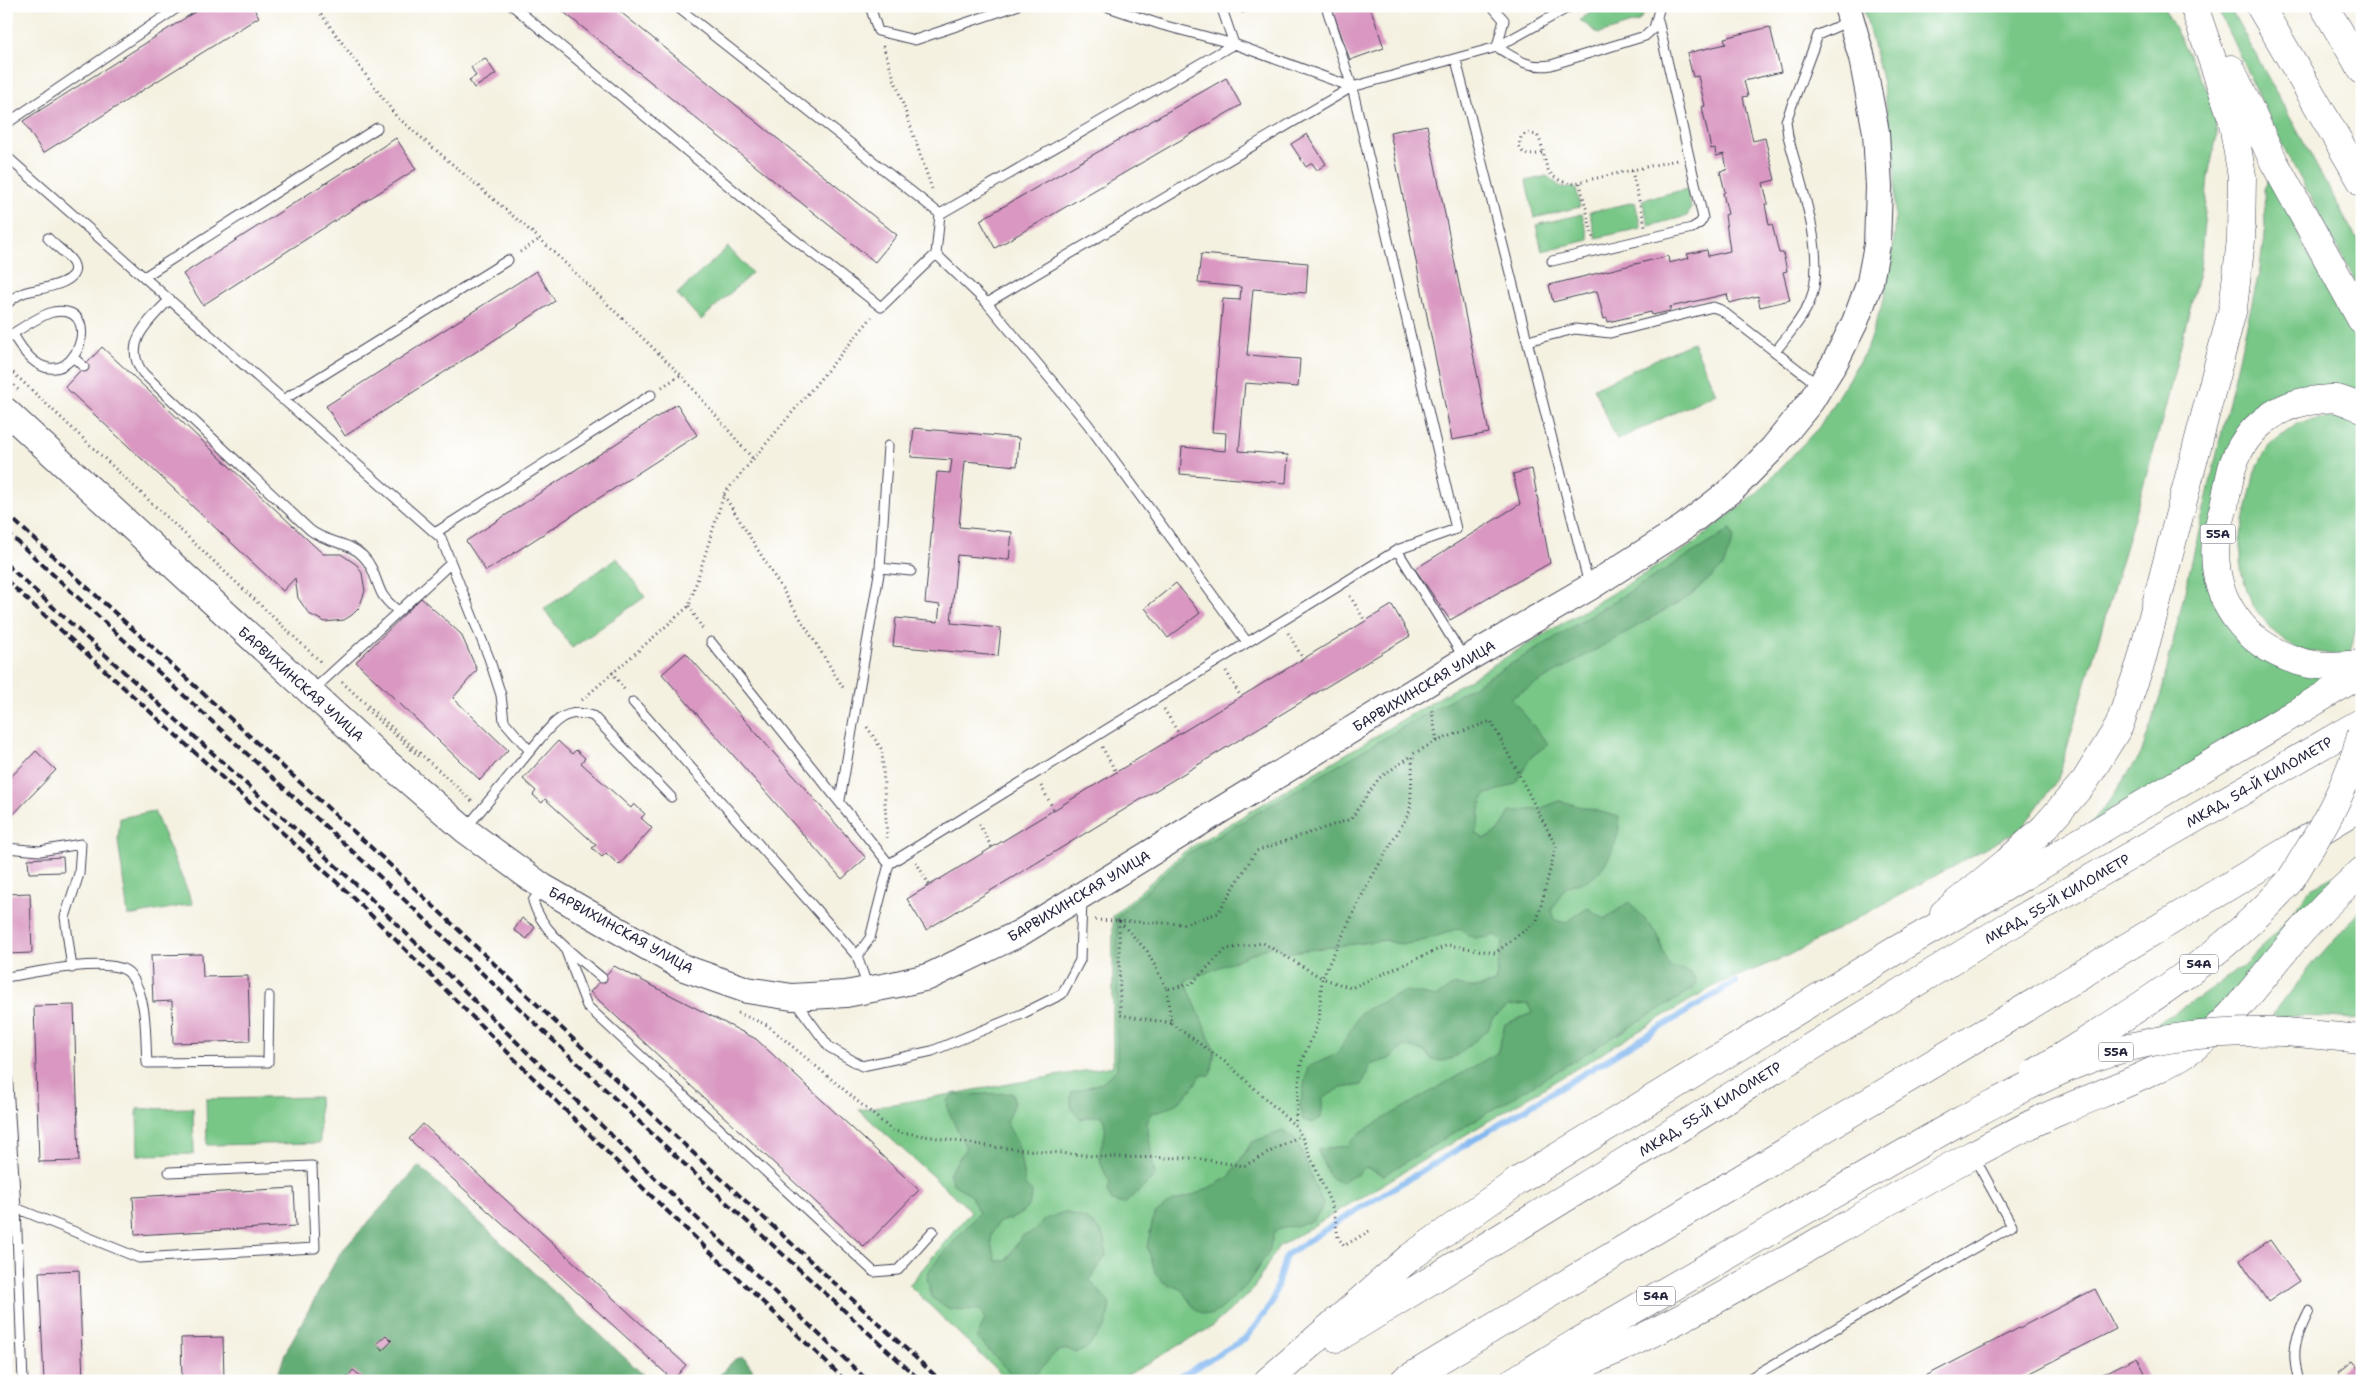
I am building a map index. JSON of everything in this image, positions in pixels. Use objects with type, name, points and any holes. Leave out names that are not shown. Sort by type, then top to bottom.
[{"type":"main road","points":[[1898,949],[2007,862],[2045,827],[2085,781],[2119,726],[2141,662],[2233,308],[2241,240],[2242,176],[2232,118],[2194,6]]},
{"type":"main road","points":[[2202,6],[2274,162],[2362,321]]},
{"type":"main road","points":[[2260,6],[2362,182]]},
{"type":"main road","points":[[2324,6],[2362,70]]},
{"type":"main road","name":"55А","points":[[2362,408],[2335,399],[2307,400],[2282,408],[2261,423],[2246,439],[2233,464],[2216,539],[2216,564],[2219,584],[2230,607],[2245,631],[2270,650],[2302,663],[2330,666],[2362,664]]},
{"type":"main road","points":[[1268,1381],[1409,1258],[1518,1181],[1898,949],[2362,673]]},
{"type":"main road","name":"МКАД, 54-Й КИЛОМЕТР","points":[[2156,842],[2362,722]]},
{"type":"main road","name":"54А","points":[[1514,1381],[1593,1333],[1958,1122],[2138,1009],[2203,961],[2244,926],[2288,883],[2325,824],[2357,750],[2362,732]]},
{"type":"main road","points":[[1404,1381],[2362,806]]},
{"type":"main road","name":"МКАД, 55-Й КИЛОМЕТР","points":[[1268,1381],[1996,933],[2156,842]]},
{"type":"main road","points":[[1542,1381],[1650,1333],[1752,1281],[1896,1196],[2058,1111],[2156,1071],[2204,1040],[2247,1000],[2286,949],[2334,896],[2362,871]]},
{"type":"main road","name":"55А","points":[[1958,1122],[2038,1082],[2092,1058],[2182,1037],[2246,1031],[2286,1032],[2362,1039]]},
{"type":"street","name":"БАРВИХИНСКАЯ УЛИЦА","points":[[6,411],[310,694],[465,830],[542,887],[684,968],[747,990],[792,998],[846,994],[869,990],[928,977],[1020,933],[1082,907],[1428,683],[1590,587],[1684,527],[1735,487],[1772,448],[1811,401],[1855,322],[1870,282],[1876,245],[1879,187],[1876,132],[1862,58],[1849,13]]},
{"type":"lane","points":[[6,124],[180,6]]},
{"type":"lane","points":[[513,6],[767,218],[881,307],[936,254],[940,214]]},
{"type":"lane","points":[[676,6],[940,214]]},
{"type":"lane","points":[[870,6],[878,31],[915,40],[1016,6]]},
{"type":"lane","points":[[1105,6],[1162,25],[1234,44],[1352,87]]},
{"type":"lane","points":[[1221,6],[1234,44]]},
{"type":"lane","points":[[857,956],[870,938],[889,864],[1397,550],[1456,529],[1352,87],[1326,6]]},
{"type":"lane","points":[[1492,6],[1504,20],[1497,47]]},
{"type":"lane","points":[[986,304],[1352,87],[1456,60],[1497,47],[1571,6]]},
{"type":"lane","points":[[1497,47],[1523,64],[1540,67],[1551,65],[1645,36],[1654,28],[1658,20],[1660,6]]},
{"type":"lane","points":[[1775,352],[1801,318],[1810,302],[1817,271],[1817,250],[1788,136],[1786,121],[1818,35],[1849,13]]},
{"type":"lane","points":[[1552,261],[1697,226],[1703,218],[1658,20]]},
{"type":"lane","points":[[940,214],[1234,44]]},
{"type":"lane","points":[[1456,60],[1590,587]]},
{"type":"lane","points":[[144,277],[377,128]]},
{"type":"lane","points":[[6,156],[441,538],[489,658],[501,695],[504,721],[530,751]]},
{"type":"lane","points":[[6,304],[20,294],[60,284],[73,273],[74,266],[71,260],[48,238]]},
{"type":"lane","points":[[936,254],[986,304],[1087,424],[1247,642]]},
{"type":"lane","points":[[283,400],[508,260]]},
{"type":"lane","points":[[170,299],[140,331],[137,338],[135,353],[143,373],[310,530],[320,538],[348,546],[361,554],[374,570],[382,594],[398,611]]},
{"type":"lane","points":[[1527,341],[1575,329],[1610,333],[1713,307],[1722,310],[1820,386]]},
{"type":"lane","points":[[50,313],[66,313],[76,319],[82,334],[78,350],[73,357],[58,366],[39,365],[26,356],[9,336],[50,313]]},
{"type":"lane","points":[[73,357],[84,366]]},
{"type":"lane","points":[[435,533],[651,395]]},
{"type":"lane","points":[[840,800],[880,568],[888,446]]},
{"type":"lane","points":[[1397,550],[1465,660]]},
{"type":"lane","points":[[310,694],[450,564]]},
{"type":"lane","points":[[880,568],[911,571]]},
{"type":"lane","points":[[711,642],[840,800],[889,864]]},
{"type":"lane","points":[[633,702],[857,956],[869,990]]},
{"type":"lane","points":[[465,830],[555,720],[566,714],[583,712],[594,716],[671,797]]},
{"type":"lane","points":[[6,848],[40,851],[81,844],[79,874],[65,917],[72,968]]},
{"type":"lane","points":[[542,887],[533,901],[537,914],[564,946],[602,978]]},
{"type":"lane","points":[[792,998],[829,1047],[862,1066],[932,1051],[1022,1014],[1062,994],[1080,960],[1082,907]]},
{"type":"lane","points":[[564,946],[587,1006],[874,1272],[898,1270],[933,1232]]},
{"type":"lane","points":[[6,977],[94,964],[115,966],[129,972],[137,987],[144,1010],[147,1063],[268,1062],[268,996]]},
{"type":"lane","points":[[6,1055],[11,1208],[23,1381]]},
{"type":"lane","points":[[1745,1381],[2012,1226],[1973,1155]]},
{"type":"lane","points":[[11,1208],[139,1258],[315,1248],[312,1166],[169,1172]]},
{"type":"lane","points":[[2299,1381],[2294,1362],[2295,1342],[2309,1311]]},
{"type":"path","points":[[315,6],[396,116],[540,239],[680,374],[753,459]]},
{"type":"path","points":[[878,31],[940,214]]},
{"type":"path","points":[[1542,153],[1529,156],[1523,153],[1519,146],[1521,137],[1527,132],[1535,133],[1539,138],[1546,168],[1551,175],[1561,181],[1580,183],[1690,157]]},
{"type":"path","points":[[1632,171],[1648,238]]},
{"type":"path","points":[[1580,183],[1596,251]]},
{"type":"path","points":[[508,260],[540,239]]},
{"type":"path","points":[[566,714],[689,606],[724,494],[881,307]]},
{"type":"path","points":[[6,366],[481,810]]},
{"type":"path","points":[[651,395],[680,374]]},
{"type":"path","points":[[724,494],[882,750],[889,864]]},
{"type":"path","points":[[1343,583],[1365,621]]},
{"type":"path","points":[[689,606],[711,642]]},
{"type":"path","points":[[1281,621],[1303,659]]},
{"type":"path","points":[[1219,660],[1241,697]]},
{"type":"path","points":[[612,672],[633,702]]},
{"type":"path","points":[[1428,683],[1436,741]]},
{"type":"path","points":[[1158,698],[1179,734]]},
{"type":"path","points":[[1082,907],[1119,921],[1184,924],[1218,913],[1256,851],[1351,819],[1379,778],[1413,754],[1436,741],[1491,721],[1556,846],[1537,921],[1495,953],[1448,945],[1351,988],[1322,978],[1263,943],[1226,949],[1191,984],[1167,989]]},
{"type":"path","points":[[1096,736],[1116,772]]},
{"type":"path","points":[[1295,1125],[1301,1063],[1319,1021],[1322,978],[1365,889],[1410,811],[1413,754]]},
{"type":"path","points":[[1034,774],[1054,810]]},
{"type":"path","points":[[972,813],[992,848]]},
{"type":"path","points":[[909,851],[930,886]]},
{"type":"path","points":[[1119,921],[1147,951],[1167,989],[1171,1023]]},
{"type":"path","points":[[1119,921],[1120,1015],[1171,1023],[1228,1064],[1295,1125],[1334,1211],[1338,1238],[1344,1246],[1369,1231]]},
{"type":"path","points":[[766,1024],[893,1131],[994,1147],[1105,1157],[1194,1158],[1244,1166],[1301,1135]]},
{"type":"green space","points":[[1599,6],[1650,6],[1638,22],[1599,34],[1580,20]]},
{"type":"green space","points":[[1863,6],[2163,6],[2211,97],[2217,136],[2208,176],[2200,268],[2162,421],[2058,779],[2021,829],[1790,955],[1716,985],[1278,1247],[1252,1291],[1210,1328],[1117,1381],[1008,1381],[909,1285],[971,1211],[859,1110],[1113,1066],[1113,916],[1185,851],[1692,545],[1758,492],[1819,427],[1866,350],[1885,296],[1895,232],[1895,161],[1882,79]]},
{"type":"green space","points":[[2216,6],[2229,6],[2362,249],[2362,294],[2283,146]]},
{"type":"green space","points":[[2271,175],[2301,240],[2362,353],[2362,399],[2258,417],[2212,536],[2230,619],[2338,679],[2081,835],[2107,804],[2141,754],[2161,694],[2260,268],[2265,228],[2264,189]]},
{"type":"green space","points":[[1547,176],[1561,187],[1576,188],[1580,207],[1534,218],[1526,181]]},
{"type":"green space","points":[[1687,189],[1691,208],[1687,216],[1649,226],[1642,200]]},
{"type":"green space","points":[[1635,202],[1641,228],[1596,238],[1589,212]]},
{"type":"green space","points":[[1582,214],[1589,240],[1542,251],[1536,225]]},
{"type":"green space","points":[[728,247],[752,273],[701,320],[677,294]]},
{"type":"green space","points":[[1693,342],[1716,393],[1617,440],[1594,388]]},
{"type":"green space","points":[[2331,417],[2362,424],[2362,605],[2349,657],[2296,649],[2274,632],[2252,605],[2241,571],[2241,535],[2255,471],[2269,445],[2298,423]]},
{"type":"green space","points":[[1731,529],[1734,538],[1723,567],[1688,597],[1511,698],[1548,744],[1531,757],[1515,784],[1485,795],[1482,800],[1479,823],[1475,833],[1485,839],[1500,830],[1510,812],[1539,809],[1560,801],[1619,817],[1618,833],[1607,861],[1596,875],[1590,879],[1570,885],[1562,892],[1552,910],[1555,920],[1565,923],[1588,908],[1605,919],[1629,902],[1657,933],[1665,957],[1671,967],[1690,972],[1696,981],[1693,989],[1384,1175],[1365,1167],[1358,1174],[1340,1183],[1330,1177],[1317,1149],[1347,1146],[1361,1132],[1497,1053],[1505,1024],[1532,1013],[1528,1004],[1508,1006],[1492,1019],[1488,1030],[1453,1058],[1443,1061],[1432,1060],[1426,1052],[1405,1046],[1389,1059],[1370,1065],[1362,1085],[1341,1088],[1323,1098],[1321,1118],[1312,1123],[1303,1120],[1300,1106],[1308,1067],[1337,1054],[1361,1012],[1406,991],[1436,997],[1454,985],[1475,988],[1495,983],[1503,942],[1496,935],[1481,938],[1472,937],[1460,928],[1423,941],[1403,944],[1386,940],[1283,953],[1276,944],[1185,981],[1215,1051],[1211,1075],[1201,1075],[1191,1090],[1176,1104],[1152,1113],[1147,1123],[1155,1177],[1124,1204],[1112,1201],[1107,1192],[1110,1183],[1103,1169],[1100,1157],[1105,1135],[1102,1115],[1081,1119],[1073,1110],[1071,1101],[1072,1092],[1101,1083],[1117,1069],[1117,917],[1187,854],[1538,648]]},
{"type":"green space","points":[[617,558],[645,597],[572,648],[544,609]]},
{"type":"green space","points":[[154,811],[193,904],[128,916],[118,840],[120,818]]},
{"type":"green space","points":[[2362,861],[2209,1019],[2146,1030],[2200,997],[2248,962],[2282,926],[2311,888]]},
{"type":"green space","points":[[2362,908],[2362,1020],[2330,1017],[2272,1016],[2315,961]]},
{"type":"green space","points":[[1013,1093],[1014,1103],[1006,1122],[1018,1144],[1025,1185],[1032,1192],[1026,1209],[1017,1216],[999,1222],[995,1227],[991,1241],[996,1261],[1006,1261],[1022,1236],[1031,1233],[1045,1219],[1064,1212],[1085,1218],[1102,1232],[1107,1254],[1090,1280],[1110,1304],[1106,1326],[1086,1349],[1077,1353],[1067,1349],[1056,1352],[1035,1376],[1015,1378],[977,1338],[985,1319],[980,1310],[950,1309],[932,1298],[927,1278],[930,1269],[979,1213],[970,1194],[953,1184],[949,1173],[966,1148],[948,1110],[947,1100],[955,1095]]},
{"type":"green space","points":[[319,1097],[320,1143],[207,1145],[206,1099]]},
{"type":"green space","points":[[193,1108],[194,1154],[138,1155],[137,1109]]},
{"type":"green space","points":[[1283,1131],[1297,1141],[1323,1205],[1319,1213],[1309,1222],[1274,1232],[1269,1251],[1246,1286],[1220,1310],[1211,1315],[1201,1313],[1193,1307],[1182,1290],[1163,1282],[1156,1274],[1147,1246],[1154,1215],[1171,1202],[1201,1192],[1229,1177],[1252,1142]]},
{"type":"green space","points":[[419,1166],[650,1381],[276,1381],[285,1353],[340,1253]]},
{"type":"green space","points":[[744,1357],[756,1375],[757,1381],[714,1381],[735,1359]]},
{"type":"building","points":[[204,6],[252,6],[259,17],[43,153],[23,121]]},
{"type":"building","points":[[556,6],[613,6],[897,235],[875,262]]},
{"type":"building","points":[[1240,6],[1260,6],[1260,7],[1242,13]]},
{"type":"building","points":[[1350,6],[1370,6],[1384,48],[1350,60],[1333,12]]},
{"type":"building","points":[[1770,27],[1781,72],[1744,81],[1748,96],[1743,97],[1753,141],[1765,138],[1775,180],[1763,183],[1768,204],[1765,204],[1769,225],[1772,224],[1779,253],[1783,253],[1787,271],[1783,272],[1790,300],[1760,307],[1758,296],[1729,303],[1727,294],[1670,307],[1670,311],[1652,315],[1651,312],[1608,322],[1607,318],[1604,319],[1597,291],[1553,302],[1549,285],[1668,256],[1669,263],[1689,258],[1687,254],[1707,250],[1708,256],[1730,251],[1725,215],[1728,214],[1720,171],[1727,170],[1724,154],[1716,156],[1715,148],[1711,149],[1702,107],[1705,106],[1698,76],[1693,77],[1687,53],[1726,44],[1724,38]]},
{"type":"building","points":[[485,58],[496,74],[474,88],[469,80],[476,76],[471,67]]},
{"type":"building","points":[[1226,78],[1241,105],[995,248],[980,220]]},
{"type":"building","points":[[1427,125],[1489,433],[1452,440],[1390,132]]},
{"type":"building","points":[[1307,134],[1326,164],[1317,170],[1312,163],[1306,167],[1291,144]]},
{"type":"building","points":[[396,138],[416,169],[203,305],[183,274]]},
{"type":"building","points":[[1201,254],[1308,263],[1306,293],[1253,289],[1247,355],[1300,359],[1298,387],[1245,383],[1239,451],[1288,455],[1286,483],[1180,474],[1182,447],[1225,451],[1226,433],[1212,432],[1223,299],[1240,300],[1241,287],[1198,283]]},
{"type":"building","points":[[536,271],[555,301],[345,436],[326,406]]},
{"type":"building","points":[[102,347],[323,554],[341,554],[357,565],[362,573],[365,591],[359,608],[352,615],[344,620],[325,622],[309,614],[298,598],[295,578],[283,591],[65,387]]},
{"type":"building","points":[[677,404],[697,435],[486,571],[466,541]]},
{"type":"building","points":[[914,428],[1019,438],[1017,466],[965,461],[959,527],[1012,532],[1009,560],[957,555],[951,623],[1001,628],[998,656],[893,646],[896,618],[938,622],[940,605],[925,603],[937,472],[950,473],[952,460],[911,457]]},
{"type":"building","points":[[1532,469],[1550,563],[1450,620],[1415,569],[1520,504],[1513,474]]},
{"type":"building","points":[[1176,583],[1200,613],[1168,638],[1145,608]]},
{"type":"building","points":[[421,598],[461,634],[477,670],[453,698],[508,750],[480,780],[356,662]]},
{"type":"building","points":[[1392,605],[1410,636],[926,930],[907,899]]},
{"type":"building","points":[[686,653],[866,858],[842,879],[662,674]]},
{"type":"building","points":[[558,741],[572,754],[576,750],[585,758],[581,763],[631,808],[634,804],[645,814],[641,818],[652,828],[619,865],[606,853],[602,857],[592,848],[596,845],[545,799],[542,803],[533,795],[536,791],[523,779]]},
{"type":"building","points":[[36,751],[56,770],[6,822],[6,782]]},
{"type":"building","points":[[63,857],[64,872],[29,873],[28,859]]},
{"type":"building","points":[[30,893],[32,953],[6,954],[6,894]]},
{"type":"building","points":[[522,918],[535,927],[527,939],[514,930]]},
{"type":"building","points":[[202,954],[203,977],[248,976],[250,1041],[173,1043],[172,1001],[153,1002],[151,955]]},
{"type":"building","points":[[614,966],[756,1039],[919,1190],[864,1247],[590,992]]},
{"type":"building","points":[[74,1005],[79,1161],[39,1162],[34,1006]]},
{"type":"building","points":[[423,1124],[686,1365],[673,1380],[409,1139]]},
{"type":"building","points":[[294,1188],[296,1226],[135,1235],[133,1197]]},
{"type":"building","points":[[2270,1240],[2299,1281],[2268,1302],[2240,1260]]},
{"type":"building","points":[[79,1270],[83,1381],[44,1381],[39,1272]]},
{"type":"building","points":[[2095,1289],[2116,1329],[2015,1381],[1916,1381]]},
{"type":"building","points":[[386,1335],[392,1341],[383,1350],[376,1344]]},
{"type":"building","points":[[223,1337],[224,1381],[182,1381],[181,1338]]},
{"type":"building","points":[[2137,1357],[2149,1381],[2089,1381]]},
{"type":"building","points":[[2352,1361],[2362,1373],[2362,1381],[2346,1381],[2338,1372]]},
{"type":"building","points":[[353,1370],[362,1377],[359,1381],[346,1379]]},
{"type":"waterway","points":[[1173,1381],[1246,1338],[1272,1303],[1286,1255],[1347,1216],[1736,982]]},
{"type":"railway","points":[[6,513],[387,862],[689,1149],[941,1381]]},
{"type":"railway","points":[[6,531],[377,874],[680,1160],[921,1381]]},
{"type":"railway","points":[[6,564],[361,889],[656,1179],[868,1381]]},
{"type":"railway","points":[[6,580],[354,898],[644,1189],[846,1381]]}]
